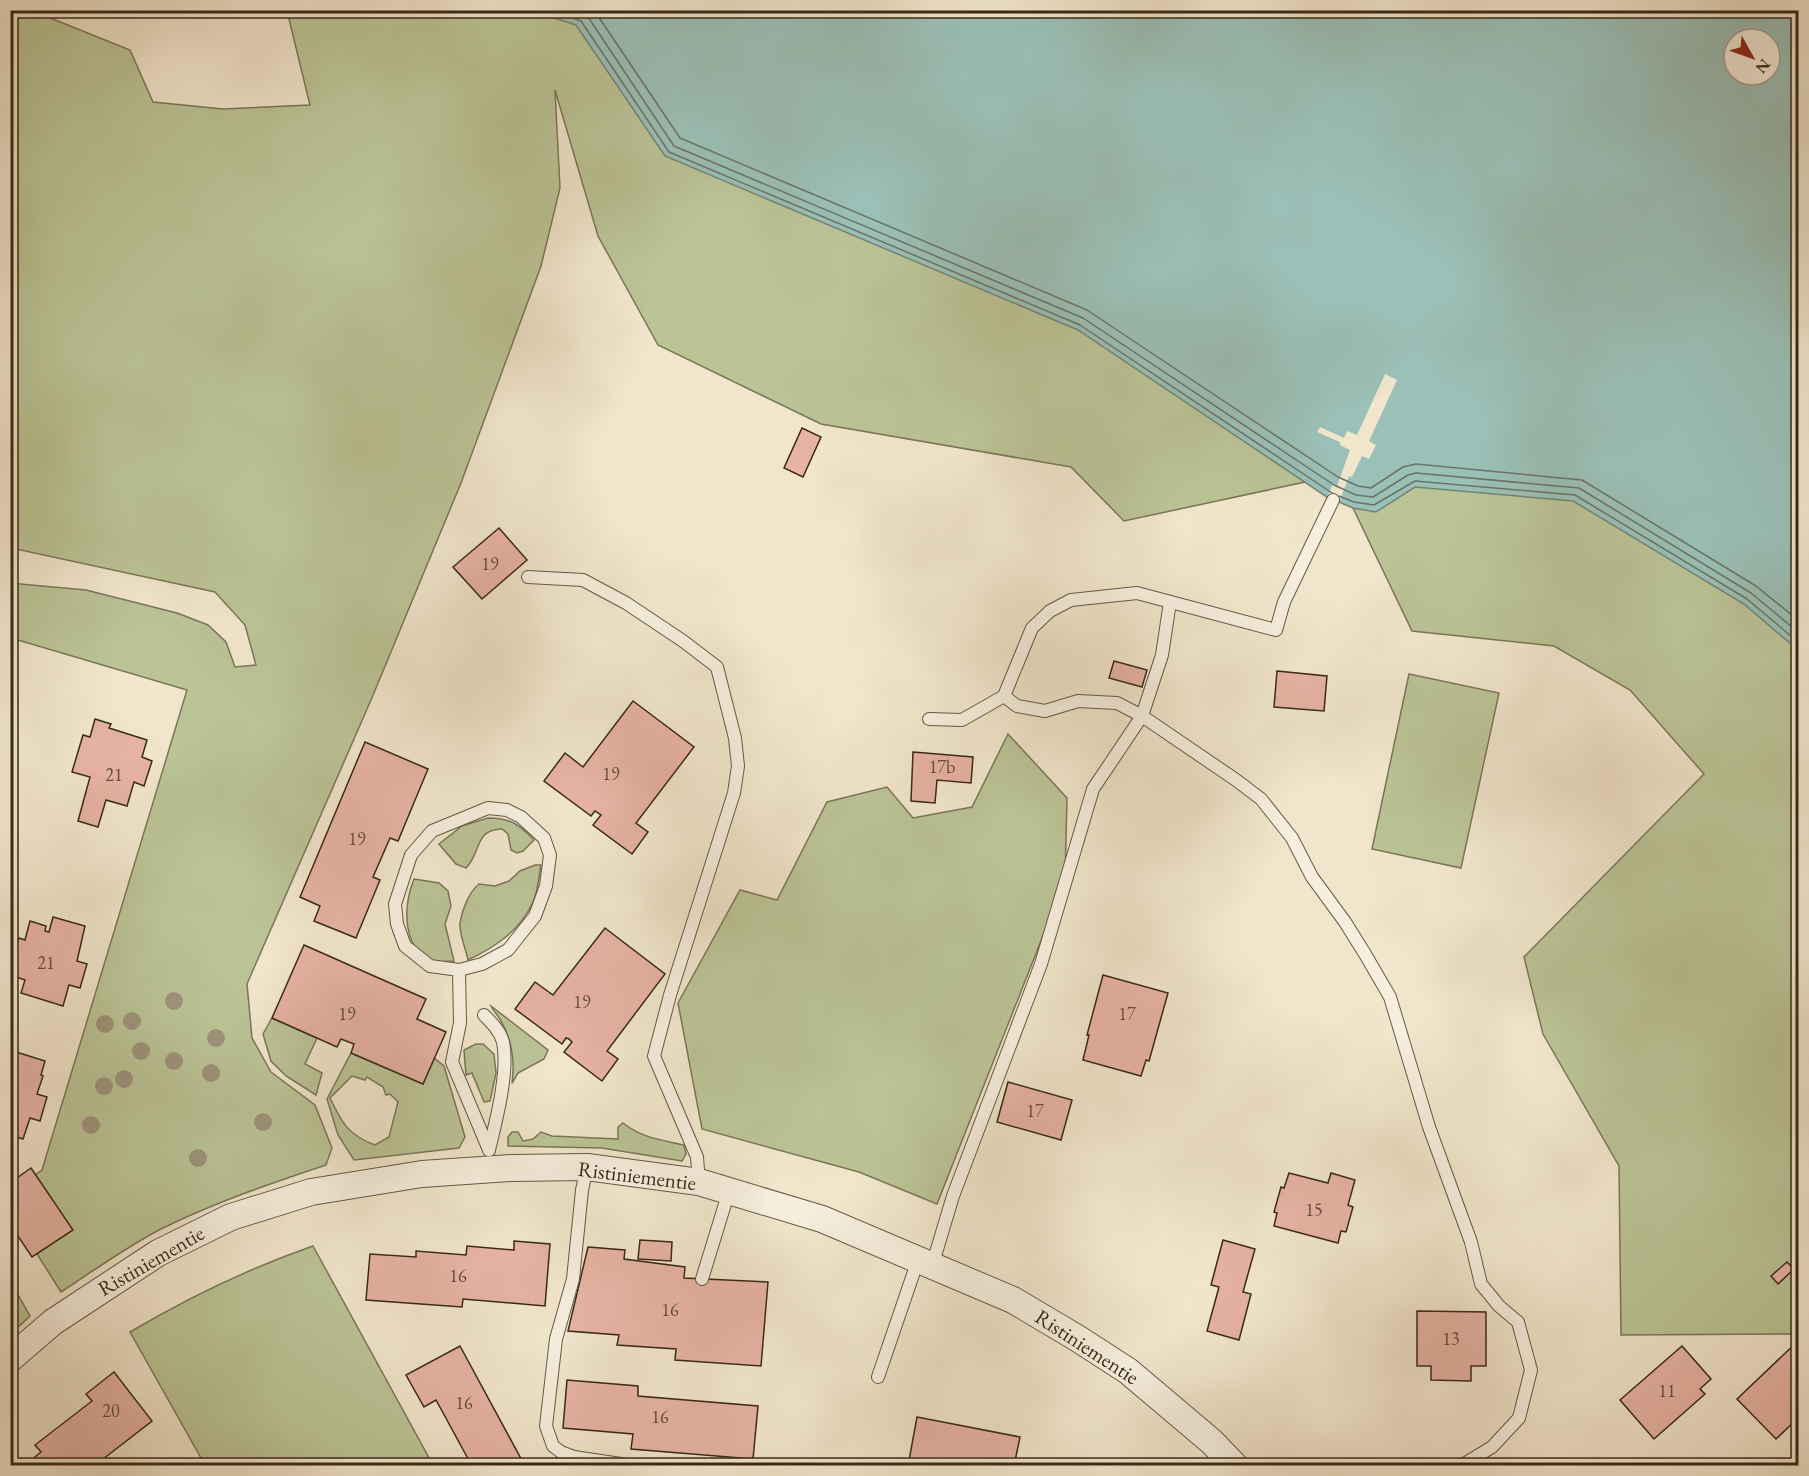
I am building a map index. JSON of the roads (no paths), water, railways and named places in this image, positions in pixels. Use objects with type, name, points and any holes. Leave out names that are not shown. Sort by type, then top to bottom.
[{"type":"street","name":"Ristiniementie","points":[[10,1359],[53,1322],[158,1253],[231,1217],[311,1192],[489,1160],[587,1167],[699,1182],[822,1218],[1013,1300],[1128,1371],[1189,1422],[1234,1466]]},
{"type":"lane","points":[[929,718],[962,720],[1004,696],[1032,628],[1050,611],[1071,600],[1137,593],[1276,630],[1284,602],[1333,500]]},
{"type":"lane","points":[[528,577],[583,580],[626,603],[717,667],[735,738],[738,766],[734,793],[670,995],[654,1056],[697,1156],[699,1182]]},
{"type":"lane","points":[[878,1377],[953,1196],[1041,964],[1093,789],[1142,716],[1162,655],[1170,602]]},
{"type":"lane","points":[[1004,696],[1017,706],[1045,711],[1078,701],[1117,703],[1142,716],[1261,799],[1292,838],[1312,877],[1345,922],[1390,997],[1429,1127],[1471,1242],[1481,1284],[1499,1306],[1518,1322],[1531,1370],[1519,1418],[1492,1447],[1461,1466]]},
{"type":"lane","points":[[488,808],[507,810],[520,817],[544,838],[550,855],[546,886],[535,916],[508,950],[482,964],[459,970],[430,966],[405,945],[397,924],[396,904],[403,876],[411,855],[432,831],[488,808]]},
{"type":"lane","points":[[459,970],[460,1023],[452,1062],[489,1160]]},
{"type":"lane","points":[[484,1015],[496,1028],[503,1042],[504,1072],[489,1160]]},
{"type":"lane","points":[[587,1167],[579,1211],[573,1279],[556,1340],[546,1426],[553,1446],[561,1452],[574,1457],[634,1466]]},
{"type":"lane","points":[[702,1279],[729,1191]]},
{"type":"water","points":[[10,11],[231,11],[222,17],[41,15],[11,19]]},
{"type":"water","points":[[532,11],[1798,11],[1798,650],[1744,604],[1573,501],[1415,487],[1376,512],[1353,508],[1327,497],[1078,330],[665,156],[576,25]]}]
